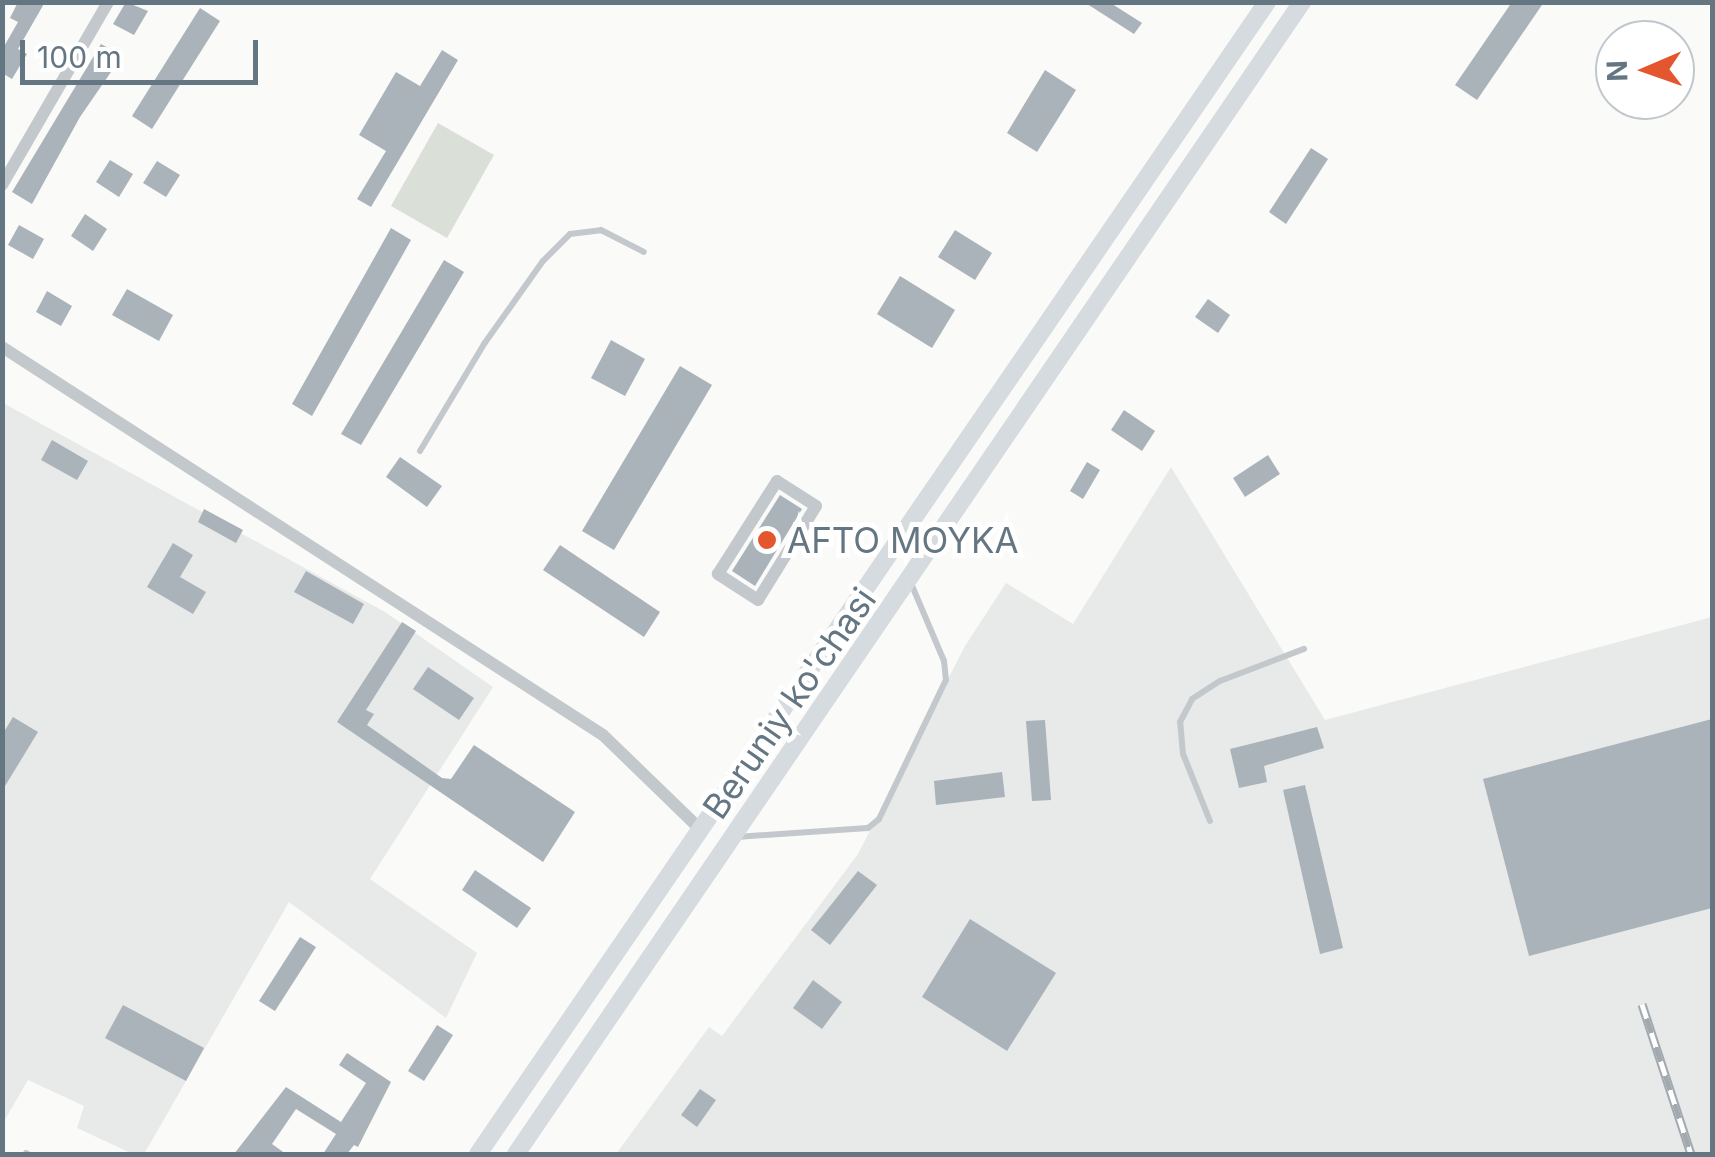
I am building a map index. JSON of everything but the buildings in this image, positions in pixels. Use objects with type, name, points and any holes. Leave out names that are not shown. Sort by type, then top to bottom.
[{"type":"main road","name":"Beruniy ko'chasi","points":[[478,1154],[1267,2]]},
{"type":"main road","name":"Beruniy ko'chasi","points":[[516,1154],[1302,2]]},
{"type":"main road","points":[[916,518],[941,534]]},
{"type":"main road","points":[[502,1119],[528,1136]]},
{"type":"street","points":[[2,186],[108,2]]},
{"type":"street","points":[[2,347],[603,735],[701,830]]},
{"type":"street","points":[[777,481],[816,506],[758,600],[718,574],[777,481]]},
{"type":"lane","points":[[420,452],[484,344],[543,261],[570,234],[601,230],[644,252]]},
{"type":"lane","points":[[733,837],[868,828],[879,820],[946,680],[944,660],[909,580]]},
{"type":"lane","points":[[1210,821],[1183,754],[1180,722],[1192,698],[1220,681],[1304,650]]},
{"type":"shaded area","points":[[438,123],[494,155],[447,238],[391,206]]},
{"type":"shaded area","points":[[3,403],[385,612],[493,687],[370,879],[477,953],[446,1018],[289,902],[144,1154],[133,1154],[77,1128],[84,1106],[28,1080],[3,1123]]},
{"type":"shaded area","points":[[1171,467],[1325,720],[1712,617],[1712,1154],[616,1154],[709,1027],[722,1036],[858,854],[965,646],[1006,583],[1073,624]]},
{"type":"railway","points":[[1642,1004],[1691,1154]]},
{"type":"place","name":"AFTO MOYKA","points":[[767,540]]}]
